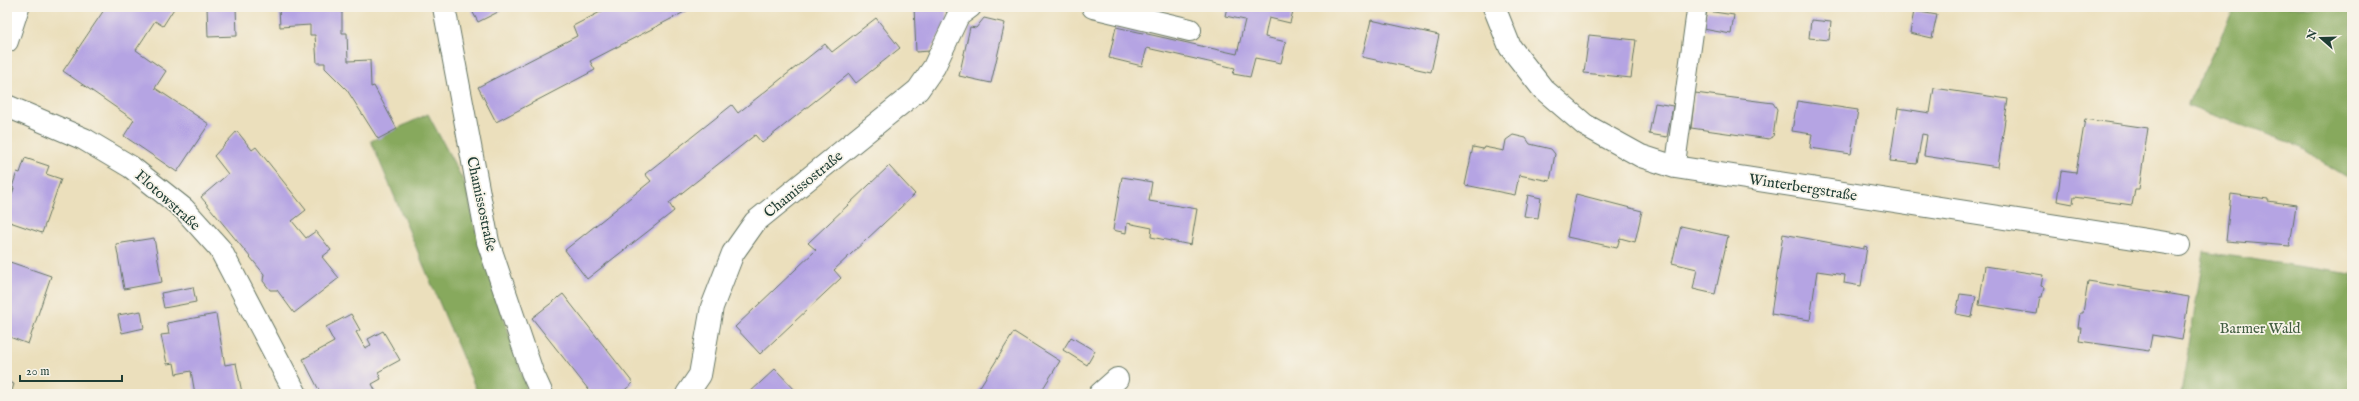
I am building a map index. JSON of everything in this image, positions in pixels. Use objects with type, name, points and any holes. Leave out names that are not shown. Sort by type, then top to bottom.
[{"type":"street","points":[[7,41],[18,7]]},
{"type":"street","name":"Chamissostraße","points":[[444,7],[488,242],[532,372],[542,394]]},
{"type":"street","name":"Chamissostraße","points":[[687,394],[700,374],[714,300],[733,253],[756,222],[918,90],[934,67],[958,16],[970,7]]},
{"type":"street","points":[[1093,7],[1190,30]]},
{"type":"street","name":"Winterbergstraße","points":[[1494,7],[1510,47],[1543,89],[1585,125],[1641,156],[1675,167],[2179,246]]},
{"type":"street","name":"Flotowstraße","points":[[7,106],[84,138],[131,167],[184,209],[220,249],[296,394]]},
{"type":"street","points":[[1100,394],[1117,379]]},
{"type":"lane","points":[[1675,167],[1697,7]]},
{"type":"green space","points":[[2235,7],[2352,7],[2352,180],[2292,143],[2187,106]]},
{"type":"green space","points":[[428,114],[466,186],[475,227],[528,394],[478,394],[371,141]]},
{"type":"green space","name":"Barmer Wald","points":[[2204,252],[2352,274],[2352,394],[2181,394]]},
{"type":"building","points":[[106,7],[175,7],[163,26],[155,21],[136,50],[166,71],[155,88],[209,124],[177,172],[124,136],[134,120],[63,71]]},
{"type":"building","points":[[207,7],[236,7],[237,36],[208,37]]},
{"type":"building","points":[[279,7],[342,7],[342,33],[347,33],[348,61],[370,60],[371,87],[374,86],[397,129],[378,139],[347,90],[325,68],[325,63],[317,63],[315,35],[310,35],[310,25],[280,27]]},
{"type":"building","points":[[470,7],[508,7],[478,22]]},
{"type":"building","points":[[610,7],[694,7],[590,61],[595,70],[496,122],[478,87],[577,36],[573,26]]},
{"type":"building","points":[[914,7],[946,7],[948,20],[930,51],[916,52]]},
{"type":"building","points":[[1227,7],[1294,7],[1290,23],[1269,18],[1267,26],[1265,37],[1286,42],[1281,63],[1255,58],[1250,77],[1233,74],[1235,68],[1147,48],[1142,66],[1109,58],[1116,27],[1237,54],[1245,20],[1225,16]]},
{"type":"building","points":[[1707,11],[1734,15],[1731,34],[1703,29]]},
{"type":"building","points":[[1914,11],[1937,15],[1932,38],[1910,33]]},
{"type":"building","points":[[876,18],[900,48],[856,83],[849,74],[762,143],[755,135],[669,203],[674,211],[587,279],[565,250],[651,181],[645,174],[732,105],[738,113],[825,44],[832,52]]},
{"type":"building","points":[[984,18],[1005,23],[991,83],[959,76],[970,27],[976,28]]},
{"type":"building","points":[[1371,20],[1439,35],[1431,72],[1362,57]]},
{"type":"building","points":[[1811,20],[1831,22],[1829,40],[1809,38]]},
{"type":"building","points":[[1589,35],[1636,40],[1631,78],[1584,73]]},
{"type":"building","points":[[1934,88],[2008,99],[1998,167],[1924,156],[1927,135],[1922,134],[1917,164],[1890,161],[1898,108],[1930,113]]},
{"type":"building","points":[[1695,93],[1773,103],[1777,109],[1773,137],[1769,139],[1691,128]]},
{"type":"building","points":[[1797,101],[1858,110],[1851,154],[1810,148],[1812,134],[1792,131]]},
{"type":"building","points":[[1655,103],[1673,106],[1667,137],[1649,134]]},
{"type":"building","points":[[2085,119],[2148,128],[2139,189],[2135,189],[2132,205],[2074,197],[2073,204],[2057,201],[2061,171],[2076,173]]},
{"type":"building","points":[[237,131],[252,150],[256,147],[306,210],[292,221],[306,238],[316,231],[331,250],[322,257],[339,278],[294,313],[277,290],[270,290],[263,281],[264,274],[201,197],[228,174],[214,156]]},
{"type":"building","points":[[1513,135],[1526,138],[1530,144],[1551,149],[1555,154],[1550,181],[1519,175],[1515,195],[1465,185],[1473,147],[1483,149],[1484,147],[1504,151],[1506,140]]},
{"type":"building","points":[[25,158],[49,166],[46,174],[61,179],[42,233],[7,221],[7,210],[14,188],[12,187],[17,172],[20,173]]},
{"type":"building","points":[[889,166],[915,194],[834,270],[841,278],[760,354],[735,327],[816,250],[808,243]]},
{"type":"building","points":[[1122,177],[1152,182],[1149,201],[1197,209],[1191,245],[1151,237],[1152,228],[1127,223],[1126,233],[1113,230]]},
{"type":"building","points":[[1576,194],[1642,211],[1635,242],[1620,238],[1617,248],[1567,237]]},
{"type":"building","points":[[2231,194],[2268,199],[2268,201],[2296,205],[2290,246],[2226,241]]},
{"type":"building","points":[[1528,195],[1541,198],[1538,218],[1524,216]]},
{"type":"building","points":[[1681,226],[1728,236],[1715,294],[1693,289],[1697,269],[1672,263]]},
{"type":"building","points":[[1783,234],[1864,249],[1864,246],[1867,247],[1861,286],[1844,283],[1845,275],[1817,271],[1810,320],[1771,314]]},
{"type":"building","points":[[154,238],[162,282],[124,289],[116,244]]},
{"type":"building","points":[[7,261],[51,276],[28,344],[7,336]]},
{"type":"building","points":[[1985,266],[2043,275],[2041,286],[2044,287],[2042,297],[2040,297],[2037,314],[1979,305]]},
{"type":"building","points":[[2088,281],[2189,297],[2182,340],[2152,335],[2149,351],[2079,341],[2081,328],[2078,328],[2080,313],[2083,313]]},
{"type":"building","points":[[193,287],[196,302],[164,308],[161,293]]},
{"type":"building","points":[[563,294],[633,383],[620,394],[592,394],[532,318]]},
{"type":"building","points":[[1960,294],[1976,296],[1972,317],[1956,314]]},
{"type":"building","points":[[141,311],[144,328],[122,333],[118,315]]},
{"type":"building","points":[[216,314],[225,365],[236,363],[242,393],[195,394],[191,371],[176,374],[174,363],[167,364],[161,335],[169,334],[167,323]]},
{"type":"building","points":[[351,314],[360,330],[356,332],[365,348],[371,345],[368,339],[383,331],[400,360],[378,372],[381,379],[372,384],[377,394],[321,394],[303,359],[334,342],[326,327]]},
{"type":"building","points":[[1014,332],[1060,361],[1040,394],[976,393]]},
{"type":"building","points":[[1071,337],[1095,351],[1087,365],[1063,350]]},
{"type":"building","points":[[775,369],[799,394],[748,394]]},
{"type":"building","points":[[7,381],[14,384],[11,394],[7,394]]}]
